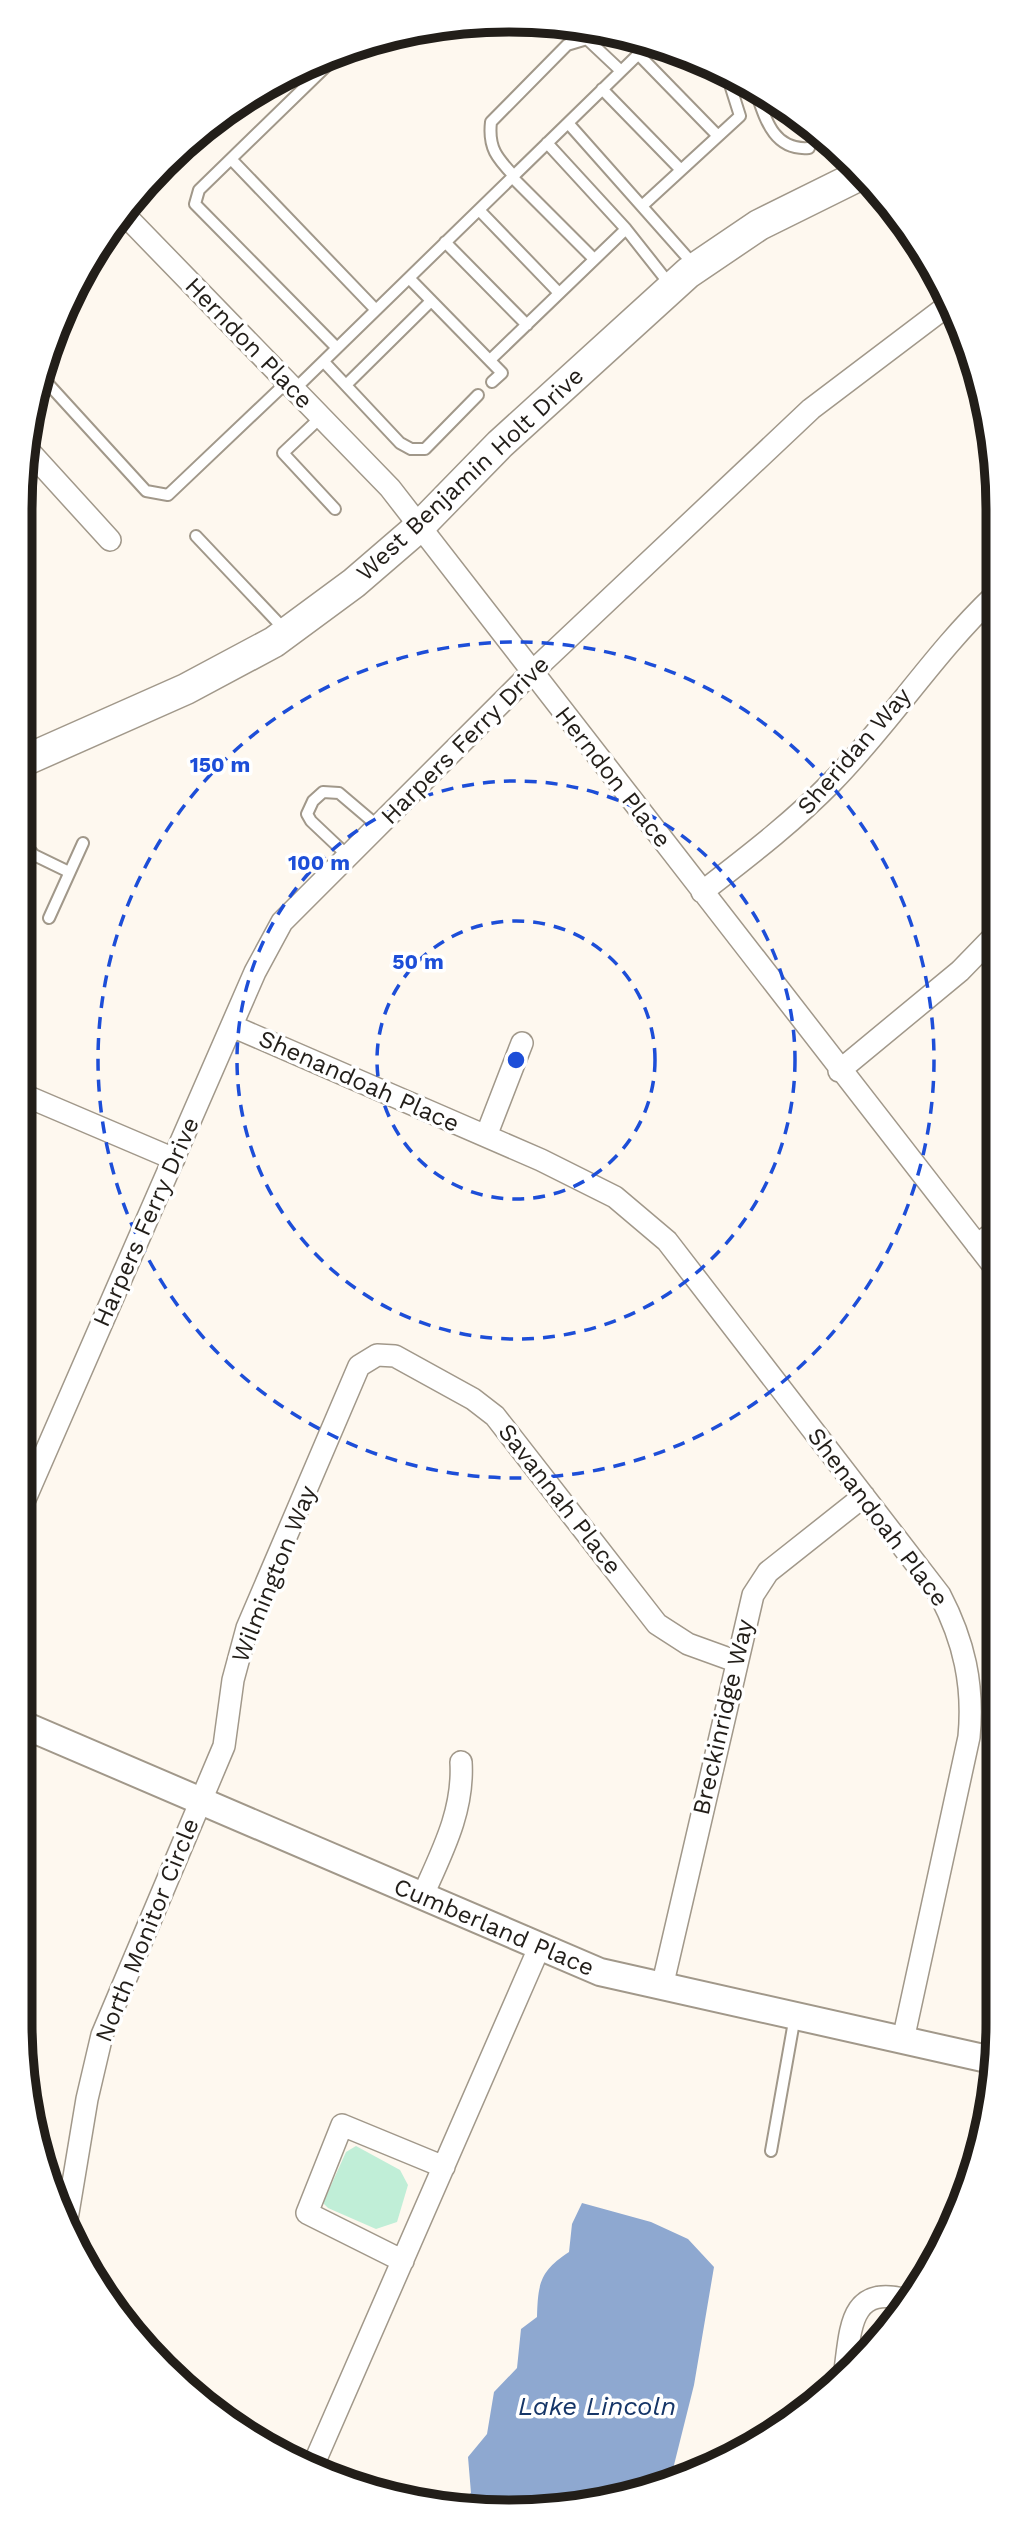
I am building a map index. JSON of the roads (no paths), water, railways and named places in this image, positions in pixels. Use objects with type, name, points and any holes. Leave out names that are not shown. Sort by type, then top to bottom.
[{"type":"main road","name":"West Benjamin Holt Drive","points":[[32,757],[186,689],[287,632],[354,583],[419,527],[499,444],[696,267],[759,225],[853,179]]},
{"type":"street","name":"Herndon Place","points":[[129,219],[390,488],[839,1072],[986,1256]]},
{"type":"street","name":"Harpers Ferry Drive","points":[[32,1483],[276,931],[296,906],[379,827],[531,673],[811,409],[942,310]]},
{"type":"street","points":[[35,457],[110,540]]},
{"type":"street","name":"Sheridan Way","points":[[702,892],[790,823],[834,780],[927,666],[986,604]]},
{"type":"street","points":[[839,1072],[960,971],[986,944]]},
{"type":"street","name":"Shenandoah Place","points":[[232,1026],[486,1136],[615,1197],[667,1241],[940,1595],[961,1640],[970,1679],[969,1737],[903,2040]]},
{"type":"street","name":"Shenandoah Place","points":[[486,1136],[522,1042]]},
{"type":"street","points":[[32,1098],[174,1158]]},
{"type":"street","points":[[977,1245],[986,1238]]},
{"type":"street","name":"Savannah Place","points":[[371,1357],[395,1356],[473,1399],[495,1416],[657,1624],[688,1644],[735,1661]]},
{"type":"street","name":"Wilmington Way","points":[[200,1801],[224,1746],[235,1670],[247,1628],[334,1429],[352,1378],[359,1366],[371,1357]]},
{"type":"street","name":"Breckinridge Way","points":[[662,1987],[735,1661],[753,1595],[768,1572],[864,1496]]},
{"type":"street","name":"Cumberland Place","points":[[32,1729],[600,1972],[984,2058]]},
{"type":"street","points":[[422,1897],[456,1819],[462,1785],[461,1762]]},
{"type":"street","name":"North Monitor Circle","points":[[69,2207],[87,2099],[102,2035],[200,1801]]},
{"type":"street","points":[[316,2458],[539,1948]]},
{"type":"street","points":[[403,2261],[307,2213],[342,2125],[444,2167]]},
{"type":"street","points":[[847,2359],[853,2319],[867,2301],[888,2294],[898,2297]]},
{"type":"lane","points":[[594,259],[494,155],[489,139],[491,122],[568,45],[587,39],[621,71]]},
{"type":"lane","points":[[48,384],[146,491],[168,495],[291,386],[324,362],[641,51]]},
{"type":"lane","points":[[638,54],[718,136]]},
{"type":"lane","points":[[323,69],[199,190],[195,204],[337,348]]},
{"type":"lane","points":[[642,206],[740,116],[731,87]]},
{"type":"lane","points":[[602,89],[681,170]]},
{"type":"lane","points":[[762,104],[774,135],[786,146],[809,148]]},
{"type":"lane","points":[[568,122],[696,267]]},
{"type":"lane","points":[[547,143],[626,229],[672,287]]},
{"type":"lane","points":[[231,159],[376,310]]},
{"type":"lane","points":[[479,210],[559,293]]},
{"type":"lane","points":[[490,360],[626,229]]},
{"type":"lane","points":[[445,242],[527,325]]},
{"type":"lane","points":[[409,278],[502,373],[492,382]]},
{"type":"lane","points":[[346,386],[431,301]]},
{"type":"lane","points":[[324,362],[400,443],[411,449],[425,449],[478,395]]},
{"type":"lane","points":[[321,417],[283,453],[335,509]]},
{"type":"lane","points":[[196,536],[287,632]]},
{"type":"lane","points":[[348,856],[310,821],[307,814],[313,801],[323,792],[339,793],[379,827]]},
{"type":"lane","points":[[49,918],[83,843]]},
{"type":"lane","points":[[32,853],[69,872]]},
{"type":"lane","points":[[771,2151],[795,2016]]},
{"type":"water","name":"Lake Lincoln","points":[[582,2203],[651,2222],[688,2239],[714,2267],[694,2385],[673,2470],[632,2483],[571,2495],[508,2500],[465,2497],[471,2493],[468,2457],[487,2434],[494,2392],[517,2368],[521,2329],[537,2317],[542,2279],[552,2265],[569,2252],[572,2224]]}]
